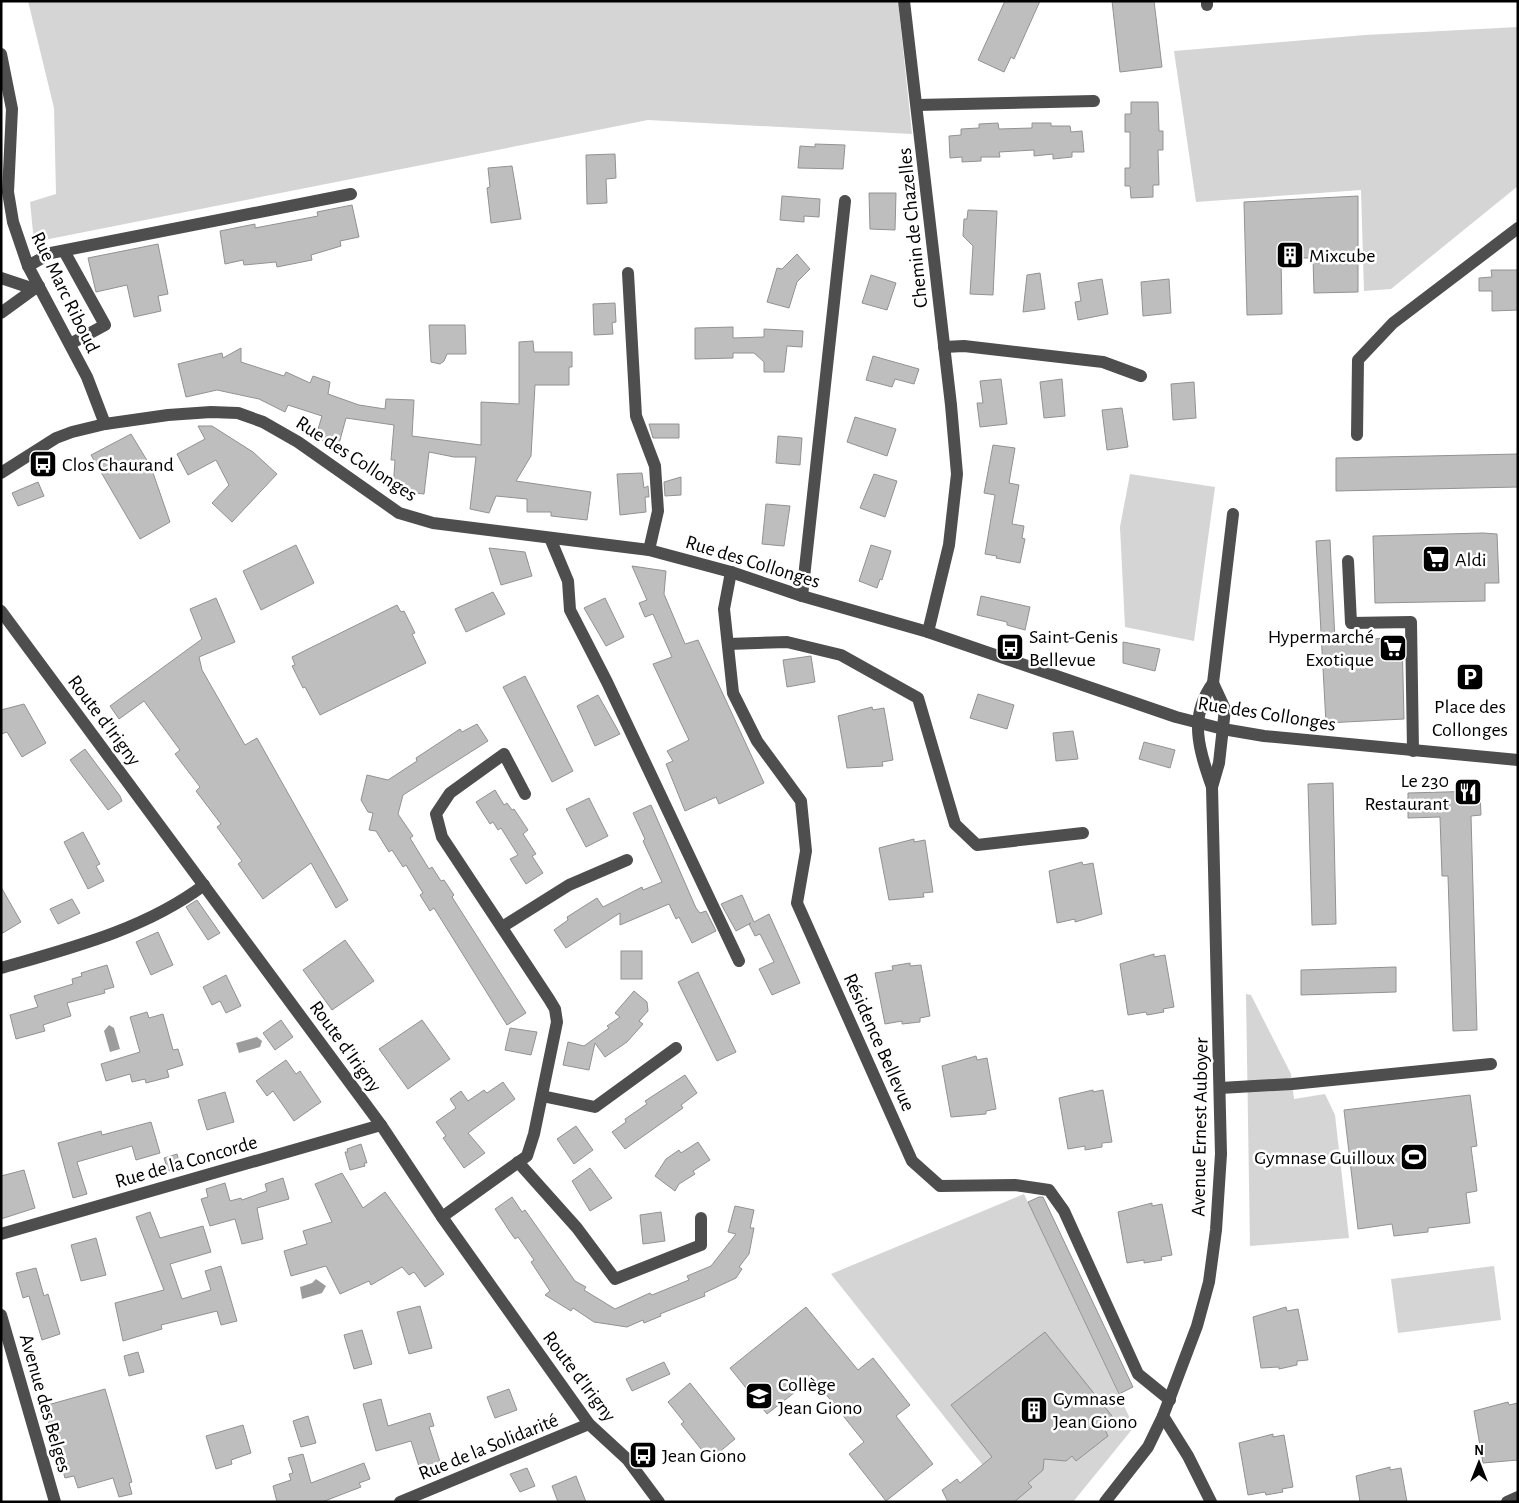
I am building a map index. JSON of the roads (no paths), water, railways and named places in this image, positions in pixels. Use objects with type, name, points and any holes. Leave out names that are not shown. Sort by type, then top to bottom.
[{"type":"street","name":"Chemin de Chazelles","points":[[904,1],[918,105],[955,442],[956,474],[949,545],[928,632]]},
{"type":"street","name":"Rue Marc Riboud","points":[[2,61],[12,109],[8,192],[13,222],[36,287],[87,377],[105,424]]},
{"type":"street","points":[[918,105],[1094,101]]},
{"type":"street","points":[[28,266],[52,253],[351,194]]},
{"type":"street","points":[[802,596],[845,201]]},
{"type":"street","points":[[1357,435],[1358,360],[1393,323],[1518,228]]},
{"type":"street","points":[[64,251],[105,325],[70,344]]},
{"type":"street","points":[[628,273],[636,416],[655,466],[658,511],[649,550]]},
{"type":"street","points":[[1,278],[36,287]]},
{"type":"street","points":[[1,313],[36,287]]},
{"type":"street","points":[[944,347],[964,346],[1103,362],[1141,376]]},
{"type":"street","name":"Rue des Collonges","points":[[1,473],[56,438],[105,424],[168,415],[211,412],[238,413],[263,422],[298,442],[399,513],[433,523],[649,550],[731,572],[802,596],[928,632],[1197,723],[1223,729],[1264,736],[1518,760]]},
{"type":"street","points":[[1197,723],[1203,697],[1213,683],[1233,514]]},
{"type":"street","points":[[550,538],[568,581],[570,610],[607,682],[739,961]]},
{"type":"street","points":[[1348,561],[1350,622],[1411,622],[1413,751]]},
{"type":"street","name":"Résidence Bellevue","points":[[731,572],[724,609],[733,693],[757,741],[801,801],[806,851],[797,903],[912,1160],[940,1186],[1015,1185],[1049,1190],[1064,1211],[1138,1374],[1170,1400]]},
{"type":"street","name":"Route d'Irigny","points":[[1,612],[381,1125],[442,1218],[589,1424],[627,1459],[658,1502]]},
{"type":"street","points":[[728,644],[787,642],[841,655],[918,698],[955,824],[977,845],[1083,832]]},
{"type":"street","name":"Avenue Ernest Auboyer","points":[[1212,787],[1219,763],[1225,709],[1213,683]]},
{"type":"street","name":"Avenue Ernest Auboyer","points":[[1105,1502],[1148,1447],[1164,1416],[1197,1326],[1208,1282],[1216,1230],[1221,1154],[1212,787],[1203,761],[1197,723]]},
{"type":"street","points":[[442,1218],[527,1156],[531,1147],[557,1022],[555,1009],[442,837],[436,814],[450,793],[504,754],[525,794]]},
{"type":"street","points":[[502,927],[569,885],[627,860]]},
{"type":"street","points":[[1,968],[95,941],[184,900],[204,885]]},
{"type":"street","points":[[542,1096],[595,1107],[676,1048]]},
{"type":"street","points":[[1220,1088],[1292,1084],[1491,1064]]},
{"type":"street","name":"Rue de la Concorde","points":[[1,1234],[381,1125]]},
{"type":"street","points":[[518,1162],[576,1228],[614,1279],[701,1246],[701,1218]]},
{"type":"street","name":"Avenue des Belges","points":[[1,1314],[55,1502]]},
{"type":"street","points":[[1164,1416],[1188,1456],[1211,1502]]},
{"type":"street","name":"Rue de la Solidarité","points":[[400,1502],[589,1424]]},
{"type":"street","points":[[1507,1502],[1518,1497]]},
{"type":"place","name":"Mixcube","points":[[1290,255]]},
{"type":"place","name":"Clos Chaurand","points":[[43,464]]},
{"type":"place","name":"Aldi","points":[[1436,559]]},
{"type":"place","name":"Saint-Genis Bellevue","points":[[1010,647]]},
{"type":"place","name":"Hypermarché Exotique","points":[[1393,648]]},
{"type":"place","name":"Place des Collonges","points":[[1470,677]]},
{"type":"place","name":"Le 230 Restaurant","points":[[1468,792]]},
{"type":"place","name":"Gymnase Guilloux","points":[[1414,1157]]},
{"type":"place","name":"Collège Jean Giono","points":[[759,1396]]},
{"type":"place","name":"Gymnase Jean Giono","points":[[1034,1410]]},
{"type":"place","name":"Jean Giono","points":[[643,1455]]}]
